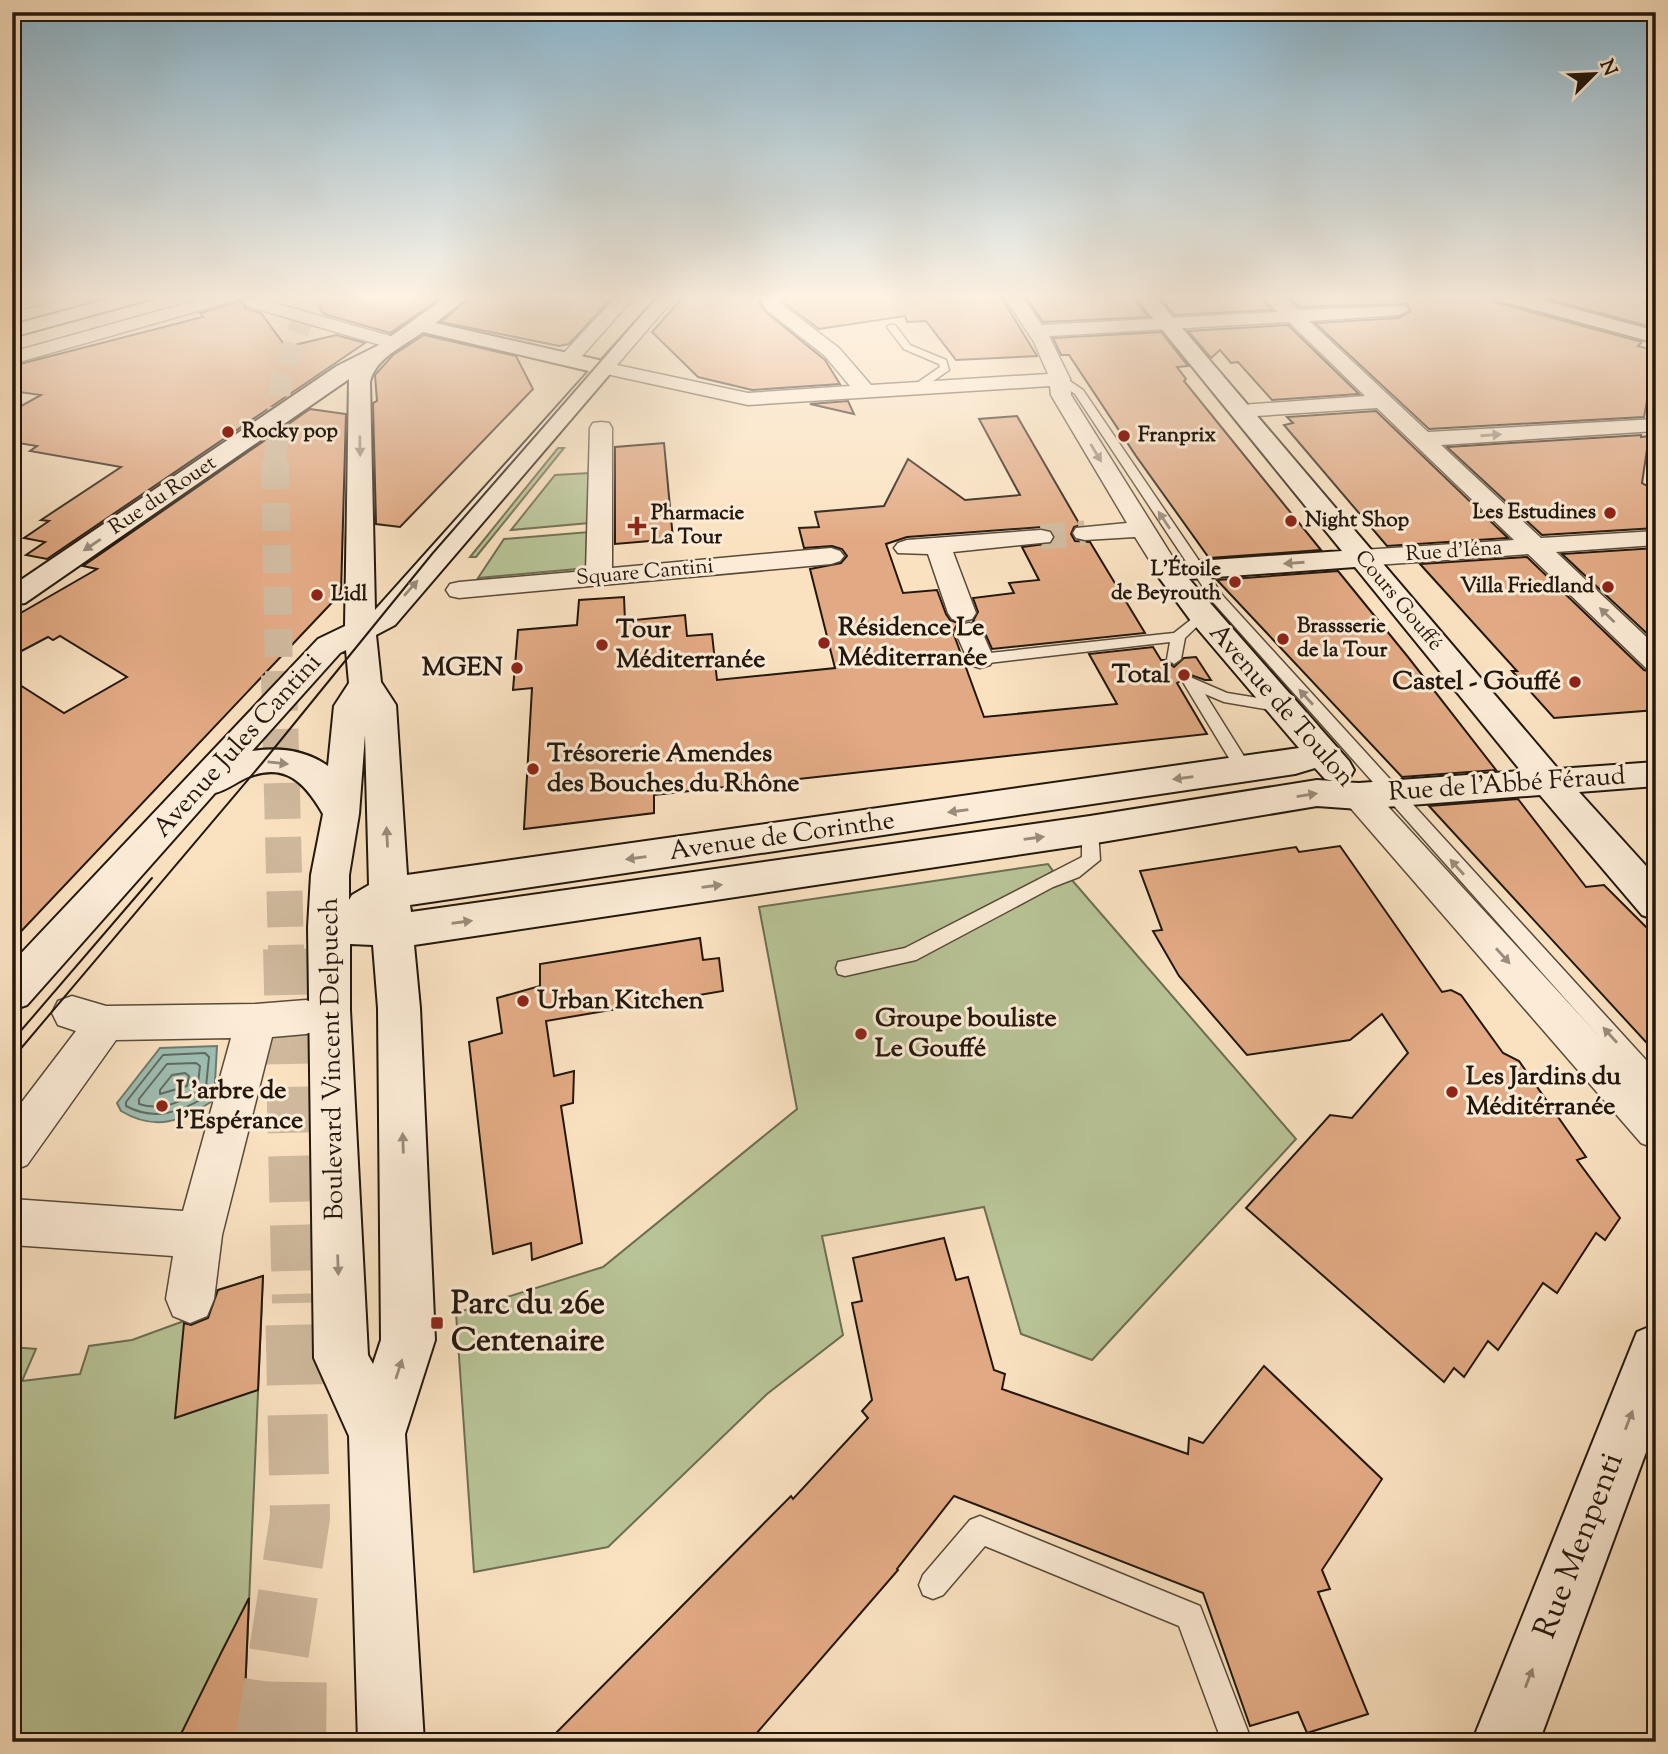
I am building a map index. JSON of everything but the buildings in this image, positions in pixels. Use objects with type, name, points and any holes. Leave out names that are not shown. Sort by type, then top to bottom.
[{"type":"main road","name":"Rue du Rouet","points":[[13,595],[336,377]]},
{"type":"main road","name":"Boulevard Vincent Delpuech","points":[[360,377],[360,632],[365,683],[380,705],[399,1008],[408,1340],[377,1433],[391,1742]]},
{"type":"main road","name":"Avenue Jules Cantini","points":[[12,992],[329,646],[384,619],[597,377]]},
{"type":"main road","name":"Cours Gouffé","points":[[1213,377],[1549,782],[1656,904]]},
{"type":"main road","name":"Rue d'Iéna","points":[[1183,571],[1362,558]]},
{"type":"main road","name":"Avenue de Toulon","points":[[1183,571],[1202,615],[1322,753],[1376,794]]},
{"type":"main road","name":"Boulevard Vincent Delpuech","points":[[365,683],[349,706],[341,814],[330,875],[328,928],[341,1358],[377,1433]]},
{"type":"main road","name":"Avenue de Corinthe","points":[[392,911],[1295,762],[1322,753]]},
{"type":"main road","points":[[195,795],[218,777],[244,765],[272,761],[310,771],[320,780],[341,814]]},
{"type":"main road","points":[[1244,769],[1265,802]]},
{"type":"main road","name":"Rue de l'Abbé Féraud","points":[[1376,794],[1656,774]]},
{"type":"main road","name":"Avenue de Corinthe","points":[[392,911],[432,927],[1090,830],[1317,793],[1376,794]]},
{"type":"main road","points":[[328,928],[392,911]]},
{"type":"main road","name":"Rue Menpenti","points":[[1505,1742],[1656,1351]]},
{"type":"street","points":[[601,377],[729,415],[1061,387]]},
{"type":"street","points":[[604,377],[748,399],[918,387],[1061,387]]},
{"type":"street","points":[[853,377],[864,390]]},
{"type":"street","name":"Avenue de Toulon","points":[[1059,377],[1061,387],[1143,529],[1183,571]]},
{"type":"street","points":[[1357,377],[1656,662]]},
{"type":"street","points":[[1241,411],[1383,401]]},
{"type":"street","points":[[1423,439],[1656,425]]},
{"type":"street","points":[[599,578],[601,428]]},
{"type":"street","points":[[1085,533],[1143,529]]},
{"type":"street","points":[[907,548],[1041,537]]},
{"type":"street","name":"Rue d'Iéna","points":[[1362,558],[1656,538]]},
{"type":"street","points":[[938,546],[980,659]]},
{"type":"street","name":"Square Cantini","points":[[459,590],[831,556]]},
{"type":"street","name":"Avenue de Toulon","points":[[1376,794],[1656,1129]]},
{"type":"street","points":[[12,1150],[89,1018],[256,1021],[306,1017]]},
{"type":"street","points":[[190,1299],[199,1236],[256,1021]]},
{"type":"street","points":[[12,1222],[199,1236]]},
{"type":"lane","points":[[918,387],[932,377]]},
{"type":"lane","name":"Avenue de Toulon","points":[[1061,387],[1079,393],[1183,571],[1218,599],[1376,794],[1653,1081]]},
{"type":"lane","points":[[980,659],[1178,637],[1202,615]]},
{"type":"lane","points":[[1174,659],[1178,637]]},
{"type":"lane","points":[[1244,769],[1190,682],[1224,697],[1282,707]]},
{"type":"lane","points":[[845,968],[909,955],[1047,882],[1073,872],[1091,860],[1090,830]]},
{"type":"lane","points":[[933,1585],[980,1530],[1190,1616],[1237,1742]]},
{"type":"green space","points":[[558,448],[564,448],[476,557],[470,557]]},
{"type":"green space","points":[[589,473],[589,523],[511,530],[555,475]]},
{"type":"green space","points":[[589,532],[588,568],[478,578],[504,539]]},
{"type":"green space","points":[[1048,864],[1053,871],[1048,874],[1055,885],[1071,879],[1296,1139],[1092,1360],[1021,1334],[984,1207],[822,1236],[843,1335],[767,1394],[608,1547],[474,1572],[456,1313],[603,1267],[797,1109],[759,907]]},
{"type":"green space","points":[[263,1276],[243,1742],[12,1742],[12,1347],[36,1349],[22,1381],[80,1374],[89,1346],[132,1340],[184,1321],[185,1300]]},
{"type":"water","points":[[217,1046],[214,1100],[191,1114],[169,1121],[146,1121],[121,1111],[117,1103],[160,1048]]},
{"type":"tunnel","points":[[275,462],[280,386],[283,377]]},
{"type":"tunnel","points":[[275,462],[279,677]]},
{"type":"tunnel","points":[[1041,537],[1085,533]]},
{"type":"tunnel","points":[[279,675],[286,951]]},
{"type":"tunnel","points":[[286,949],[295,1303]]},
{"type":"tunnel","points":[[265,1742],[300,1517],[295,1302]]},
{"type":"tunnel","points":[[296,1742],[297,1665]]},
{"type":"tram line","points":[[12,1059],[263,762],[432,554],[587,377]]},
{"type":"tram line","points":[[12,1041],[152,878]]},
{"type":"place","name":"Rocky pop","points":[[228,432]]},
{"type":"place","name":"Franprix","points":[[1124,436]]},
{"type":"place","name":"Les Estudines","points":[[1610,513]]},
{"type":"place","name":"Night Shop","points":[[1291,521]]},
{"type":"place","name":"Pharmacie La Tour","points":[[637,526]]},
{"type":"place","name":"L'Étoile de Beyrouth","points":[[1235,582]]},
{"type":"place","name":"Villa Friedland","points":[[1608,587]]},
{"type":"place","name":"Lidl","points":[[317,595]]},
{"type":"place","name":"Brassserie de la Tour","points":[[1283,639]]},
{"type":"place","name":"Résidence Le Méditerranée","points":[[824,643]]},
{"type":"place","name":"Tour Méditerranée","points":[[602,645]]},
{"type":"place","name":"MGEN","points":[[517,668]]},
{"type":"place","name":"Total","points":[[1184,675]]},
{"type":"place","name":"Castel - Gouffé","points":[[1575,682]]},
{"type":"place","name":"Trésorerie Amendes des Bouches du Rhône","points":[[533,769]]},
{"type":"place","name":"Urban Kitchen","points":[[523,1001]]},
{"type":"place","name":"Groupe bouliste Le Gouffé","points":[[861,1034]]},
{"type":"place","name":"Les Jardins du Méditérranée","points":[[1452,1092]]},
{"type":"place","name":"L’arbre de l’Espérance","points":[[162,1106]]},
{"type":"place","name":"Parc du 26e Centenaire","points":[[437,1323]]}]
